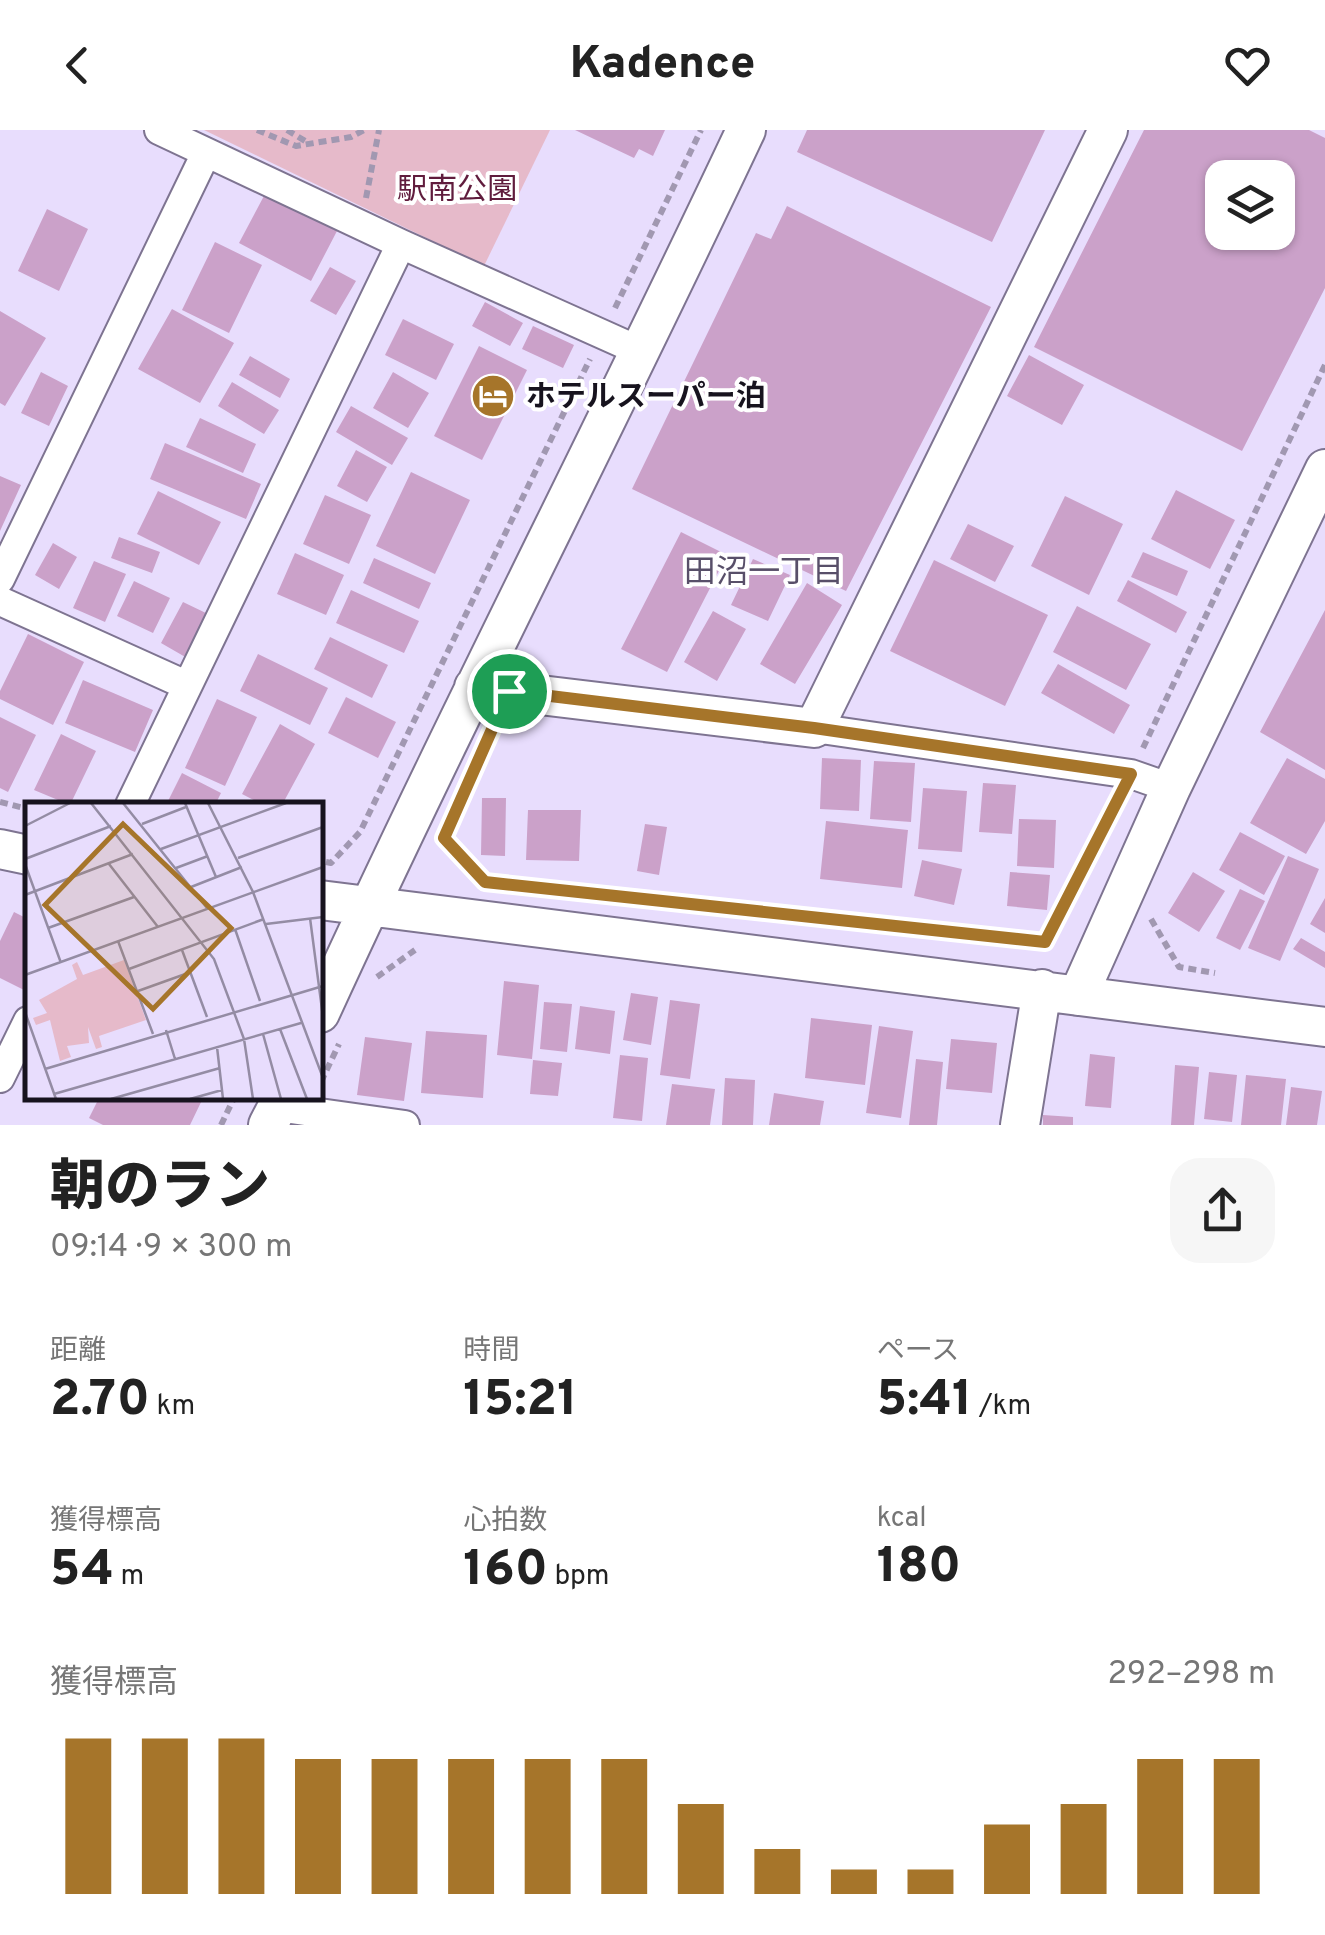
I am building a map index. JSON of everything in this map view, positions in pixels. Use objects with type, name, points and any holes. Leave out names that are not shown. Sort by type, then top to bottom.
[{"type":"street","points":[[159,130],[642,352]]},
{"type":"street","points":[[332,1023],[369,906],[642,352],[746,130]]},
{"type":"street","points":[[814,728],[1108,130]]},
{"type":"street","points":[[0,578],[206,154]]},
{"type":"street","points":[[131,802],[400,244]]},
{"type":"street","points":[[1020,1125],[1060,993],[1171,788],[1325,469]]},
{"type":"street","points":[[0,601],[186,684]]},
{"type":"street","points":[[474,687],[814,728],[1131,774],[1171,788]]},
{"type":"street","points":[[0,849],[25,854]]},
{"type":"street","points":[[322,900],[1325,1028]]},
{"type":"street","points":[[0,1078],[25,1027]]},
{"type":"street","points":[[276,1110],[404,1125]]},
{"type":"path","points":[[257,130],[296,146],[350,138],[364,130]]},
{"type":"path","points":[[287,130],[310,145]]},
{"type":"path","points":[[361,226],[379,130]]},
{"type":"path","points":[[322,861],[332,862],[360,832],[700,130]]},
{"type":"path","points":[[452,819],[444,838],[485,882],[1045,942],[1131,774],[1325,365]]},
{"type":"path","points":[[0,802],[25,808]]},
{"type":"path","points":[[1149,916],[1178,967],[1234,976]]},
{"type":"path","points":[[370,983],[414,950],[433,952]]},
{"type":"path","points":[[322,1073],[332,1023]]},
{"type":"path","points":[[221,1125],[233,1100]]},
{"type":"green space","name":"駅南公園","points":[[204,130],[550,130],[484,266]]},
{"type":"building","points":[[575,130],[665,130],[653,156],[639,149],[634,158]]},
{"type":"building","points":[[807,130],[1045,130],[992,242],[797,152]]},
{"type":"building","points":[[1144,130],[1309,130],[1325,138],[1325,288],[1242,451],[1034,347]]},
{"type":"building","points":[[265,194],[337,231],[311,281],[239,243]]},
{"type":"building","points":[[787,206],[991,307],[846,591],[632,489],[756,233],[771,239]]},
{"type":"building","points":[[47,209],[88,229],[59,291],[18,271]]},
{"type":"building","points":[[215,242],[262,265],[229,333],[182,310]]},
{"type":"building","points":[[330,267],[356,281],[336,315],[310,301]]},
{"type":"building","points":[[485,302],[523,323],[510,346],[472,326]]},
{"type":"building","points":[[172,309],[234,343],[200,403],[138,369]]},
{"type":"building","points":[[0,311],[46,338],[5,406],[0,403]]},
{"type":"building","points":[[403,319],[454,344],[436,380],[385,355]]},
{"type":"building","points":[[533,326],[574,345],[563,368],[522,349]]},
{"type":"building","points":[[479,346],[527,370],[482,460],[434,436]]},
{"type":"building","points":[[1029,355],[1084,385],[1062,425],[1007,396]]},
{"type":"building","points":[[250,356],[290,379],[280,398],[239,375]]},
{"type":"building","points":[[41,372],[68,386],[49,426],[21,413]]},
{"type":"building","points":[[393,372],[429,393],[408,428],[373,408]]},
{"type":"building","points":[[232,382],[279,410],[264,434],[218,406]]},
{"type":"building","points":[[351,406],[408,438],[392,465],[336,432]]},
{"type":"building","points":[[200,418],[256,444],[243,473],[186,447]]},
{"type":"building","points":[[165,443],[261,484],[246,519],[150,479]]},
{"type":"building","points":[[356,450],[387,467],[367,502],[337,486]]},
{"type":"building","points":[[411,472],[470,500],[435,574],[376,546]]},
{"type":"building","points":[[0,476],[21,485],[0,531]]},
{"type":"building","points":[[1176,490],[1235,520],[1210,569],[1151,539]]},
{"type":"building","points":[[158,491],[221,522],[199,565],[137,534]]},
{"type":"building","points":[[325,495],[371,515],[349,564],[303,544]]},
{"type":"building","points":[[1065,496],[1123,524],[1089,595],[1031,566]]},
{"type":"building","points":[[968,524],[1014,546],[995,582],[950,559]]},
{"type":"building","points":[[681,532],[727,555],[667,672],[621,649]]},
{"type":"building","points":[[119,537],[160,552],[152,573],[111,558]]},
{"type":"building","points":[[53,543],[77,557],[59,589],[35,575]]},
{"type":"building","points":[[1143,552],[1188,571],[1177,596],[1131,577]]},
{"type":"building","points":[[295,553],[344,575],[326,615],[277,594]]},
{"type":"building","points":[[374,558],[431,583],[419,609],[363,583]]},
{"type":"building","points":[[753,559],[790,575],[768,621],[731,605]]},
{"type":"building","points":[[934,560],[1048,615],[1005,706],[890,651]]},
{"type":"building","points":[[94,561],[126,574],[105,622],[73,608]]},
{"type":"building","points":[[1128,580],[1187,612],[1176,633],[1117,601]]},
{"type":"building","points":[[134,581],[170,598],[153,633],[117,616]]},
{"type":"building","points":[[807,583],[842,605],[795,684],[760,664]]},
{"type":"building","points":[[351,590],[419,621],[404,653],[336,623]]},
{"type":"building","points":[[183,602],[210,615],[187,658],[161,643]]},
{"type":"building","points":[[1077,606],[1151,644],[1126,690],[1053,652]]},
{"type":"building","points":[[1325,610],[1325,770],[1260,732]]},
{"type":"building","points":[[713,611],[746,629],[717,681],[684,662]]},
{"type":"building","points":[[28,634],[84,662],[53,725],[0,699],[0,691]]},
{"type":"building","points":[[330,637],[388,665],[372,698],[314,669]]},
{"type":"building","points":[[258,654],[328,688],[310,725],[240,691]]},
{"type":"building","points":[[1058,664],[1130,705],[1114,734],[1041,693]]},
{"type":"building","points":[[83,680],[153,710],[135,752],[65,723]]},
{"type":"building","points":[[346,697],[396,722],[378,758],[328,733]]},
{"type":"building","points":[[217,699],[257,717],[225,786],[185,768]]},
{"type":"building","points":[[0,717],[36,735],[8,792],[0,788]]},
{"type":"building","points":[[280,724],[315,744],[284,802],[257,802],[242,794]]},
{"type":"building","points":[[61,734],[96,751],[71,802],[34,790]]},
{"type":"building","points":[[822,758],[861,760],[859,811],[820,809]]},
{"type":"building","points":[[1287,758],[1325,779],[1325,821],[1306,854],[1250,823]]},
{"type":"building","points":[[874,761],[915,763],[911,822],[870,819]]},
{"type":"building","points":[[182,773],[221,793],[216,802],[168,802]]},
{"type":"building","points":[[983,783],[1016,785],[1012,834],[979,832]]},
{"type":"building","points":[[923,788],[967,791],[962,852],[918,849]]},
{"type":"building","points":[[482,798],[506,798],[505,856],[481,855]]},
{"type":"building","points":[[528,810],[581,810],[579,861],[526,860]]},
{"type":"building","points":[[1019,819],[1056,820],[1054,868],[1017,866]]},
{"type":"building","points":[[826,821],[908,830],[902,888],[820,879]]},
{"type":"building","points":[[645,824],[667,827],[659,875],[637,871]]},
{"type":"building","points":[[1240,832],[1285,856],[1264,895],[1219,870]]},
{"type":"building","points":[[1288,856],[1319,869],[1280,961],[1248,948]]},
{"type":"building","points":[[922,860],[962,869],[954,905],[914,896]]},
{"type":"building","points":[[1010,872],[1050,875],[1047,910],[1007,906]]},
{"type":"building","points":[[1193,872],[1225,891],[1199,932],[1168,913]]},
{"type":"building","points":[[1240,889],[1265,901],[1240,950],[1216,938]]},
{"type":"building","points":[[1325,898],[1325,933],[1310,924]]},
{"type":"building","points":[[14,912],[25,918],[24,990],[0,978],[0,941]]},
{"type":"building","points":[[1301,938],[1325,952],[1325,968],[1293,949]]},
{"type":"building","points":[[504,981],[539,985],[532,1059],[497,1055]]},
{"type":"building","points":[[631,993],[658,997],[651,1045],[623,1040]]},
{"type":"building","points":[[670,1000],[700,1004],[690,1079],[660,1075]]},
{"type":"building","points":[[544,1002],[572,1004],[567,1052],[540,1049]]},
{"type":"building","points":[[580,1006],[615,1011],[610,1054],[575,1049]]},
{"type":"building","points":[[811,1018],[872,1025],[865,1085],[805,1078]]},
{"type":"building","points":[[879,1026],[913,1031],[901,1118],[866,1113]]},
{"type":"building","points":[[426,1031],[487,1035],[483,1098],[421,1093]]},
{"type":"building","points":[[365,1037],[412,1043],[404,1101],[357,1095]]},
{"type":"building","points":[[951,1039],[997,1043],[992,1093],[946,1089]]},
{"type":"building","points":[[1090,1054],[1115,1057],[1111,1108],[1085,1106]]},
{"type":"building","points":[[620,1055],[648,1058],[642,1121],[613,1118]]},
{"type":"building","points":[[916,1059],[943,1062],[937,1125],[909,1125]]},
{"type":"building","points":[[533,1060],[562,1063],[558,1096],[530,1094]]},
{"type":"building","points":[[1175,1065],[1199,1067],[1194,1125],[1171,1125]]},
{"type":"building","points":[[1209,1072],[1237,1075],[1232,1122],[1204,1119]]},
{"type":"building","points":[[1246,1075],[1286,1079],[1281,1125],[1241,1125]]},
{"type":"building","points":[[725,1078],[755,1080],[753,1125],[722,1125]]},
{"type":"building","points":[[672,1084],[715,1089],[710,1125],[666,1125]]},
{"type":"building","points":[[1291,1087],[1322,1091],[1317,1125],[1286,1125]]},
{"type":"building","points":[[774,1093],[824,1101],[820,1125],[769,1125]]},
{"type":"building","points":[[98,1100],[202,1100],[190,1125],[103,1125],[89,1118]]},
{"type":"building","points":[[1043,1115],[1073,1117],[1073,1125],[1043,1125]]},
{"type":"place","name":"ホテルスーパー泊","points":[[493,396]]},
{"type":"district","name":"田沼一丁目","points":[[764,571]]},
{"type":"route","points":[[509,691],[814,728],[1131,774],[1045,942],[485,882],[444,838],[509,691]]}]
